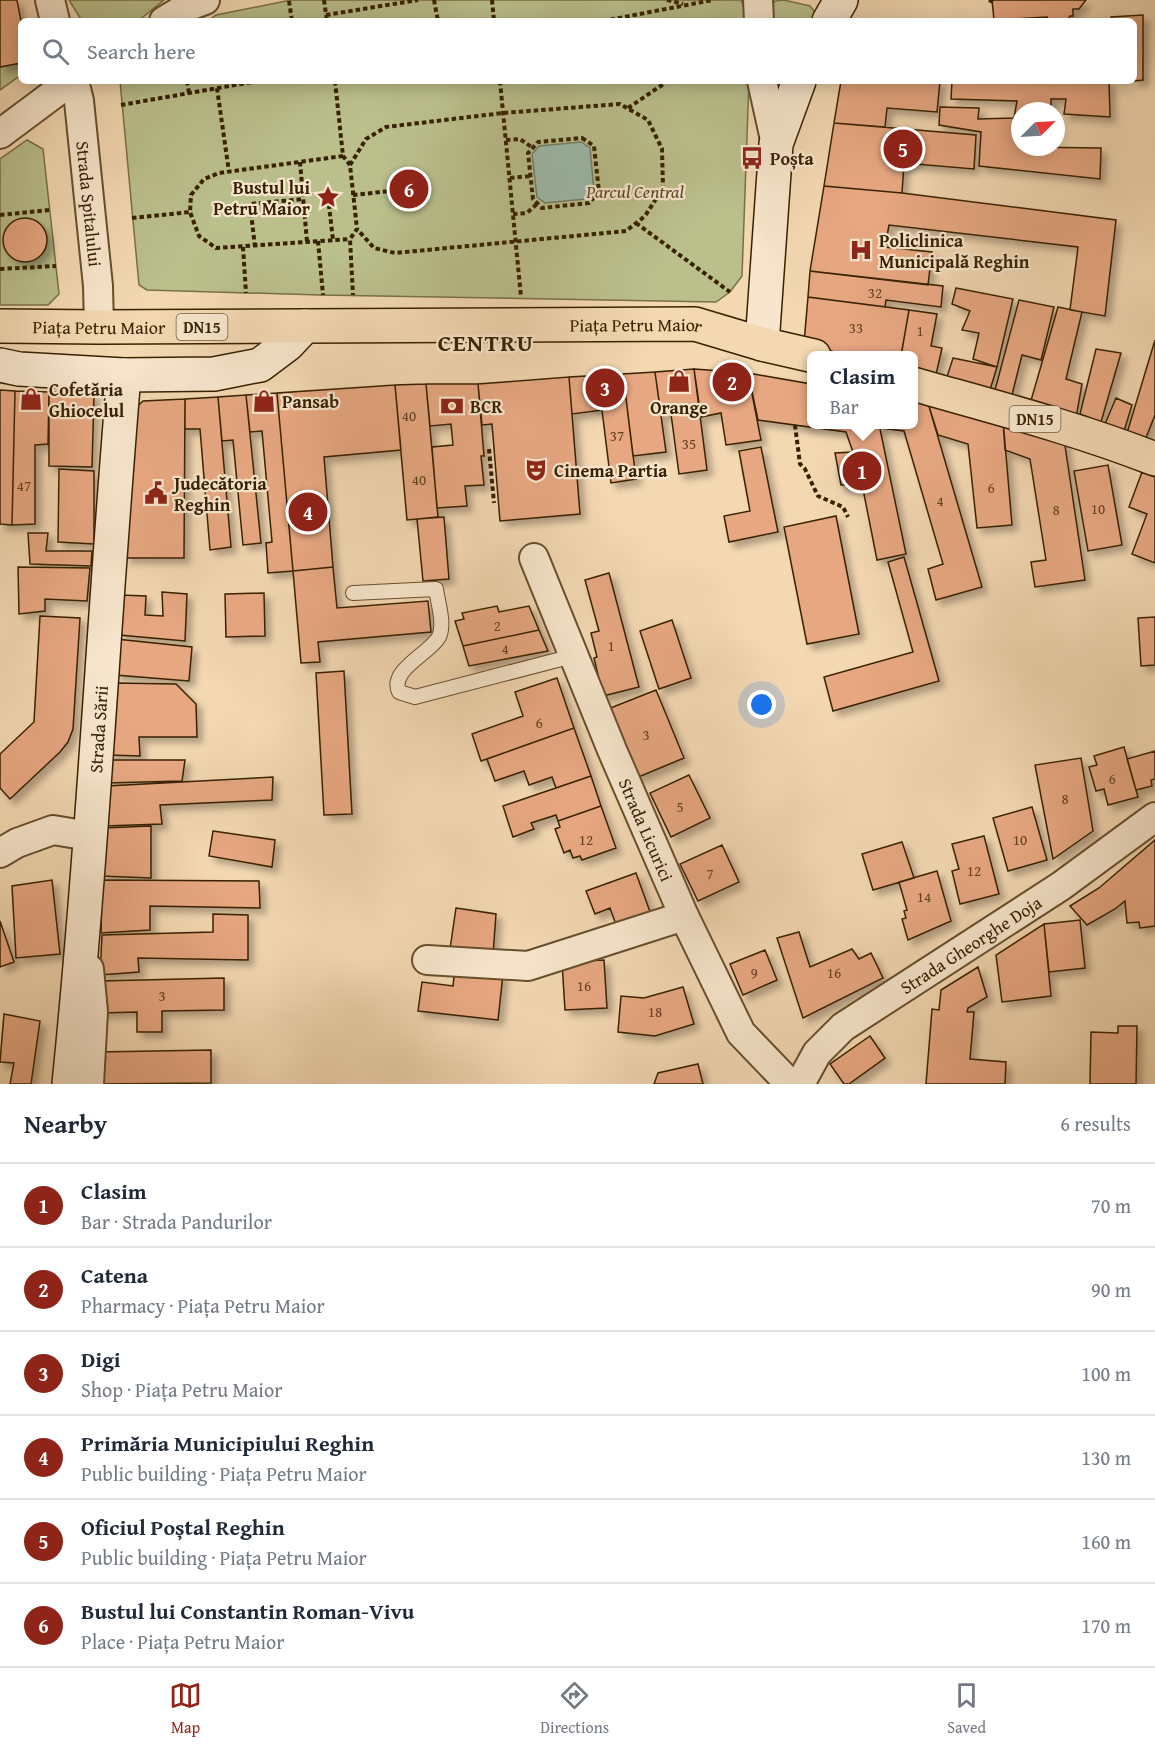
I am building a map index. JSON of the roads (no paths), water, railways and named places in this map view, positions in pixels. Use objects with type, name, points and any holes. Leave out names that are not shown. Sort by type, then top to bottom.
[{"type":"highway","name":"Piața Petru Maior","points":[[0,326],[695,324],[762,344]]},
{"type":"highway","name":"DN15","points":[[762,344],[807,354]]},
{"type":"highway","name":"DN15","points":[[918,385],[1064,427],[1115,443],[1155,459]]},
{"type":"street","points":[[50,0],[54,18]]},
{"type":"street","points":[[169,18],[189,6],[206,0]]},
{"type":"street","points":[[758,0],[759,18]]},
{"type":"street","points":[[831,18],[841,0]]},
{"type":"street","points":[[0,134],[68,84]]},
{"type":"street","name":"Strada Spitalului","points":[[73,84],[79,101],[98,286],[99,327]]},
{"type":"street","points":[[763,84],[776,144]]},
{"type":"street","points":[[762,344],[776,144],[798,84]]},
{"type":"street","points":[[0,365],[20,369],[124,375],[214,374],[260,366],[288,344],[305,326]]},
{"type":"street","name":"Strada Sării","points":[[69,1084],[84,925],[124,375]]},
{"type":"street","name":"Strada Licurici","points":[[534,558],[612,750],[684,916],[741,1033],[790,1084]]},
{"type":"street","name":"Strada Gheorghe Doja","points":[[800,1084],[817,1053],[843,1027],[1061,886],[1155,817]]},
{"type":"street","points":[[0,853],[17,843],[52,830],[89,836]]},
{"type":"street","points":[[427,960],[528,966],[684,916]]},
{"type":"street","points":[[84,925],[93,1012],[89,1084]]},
{"type":"lane","points":[[353,593],[436,590],[442,627],[438,638],[399,676],[396,686],[399,692],[415,697],[573,656]]},
{"type":"place","name":"Oficiul Poștal Reghin","points":[[903,149]]},
{"type":"place","name":"Poșta","points":[[752,158]]},
{"type":"place","name":"Bustul lui Constantin Roman-Vivu","points":[[409,189]]},
{"type":"place","name":"Bustul lui Petru Maior","points":[[328,197]]},
{"type":"place","name":"Policlinica Municipală Reghin","points":[[861,250]]},
{"type":"place","name":"Orange","points":[[679,381]]},
{"type":"place","name":"Catena","points":[[732,382]]},
{"type":"place","name":"Digi","points":[[605,388]]},
{"type":"place","name":"Cofetăria Ghiocelul","points":[[31,399]]},
{"type":"place","name":"Pansab","points":[[264,401]]},
{"type":"place","name":"BCR","points":[[452,406]]},
{"type":"place","name":"Cinema Partia","points":[[536,470]]},
{"type":"place","name":"Clasim","points":[[862,471]]},
{"type":"place","name":"Judecătoria Reghin","points":[[156,493]]},
{"type":"place","name":"Primăria Municipiului Reghin","points":[[308,512]]},
{"type":"district","name":"CENTRU","points":[[486,342]]},
{"type":"park label","name":"Parcul Central","points":[[635,191]]}]
